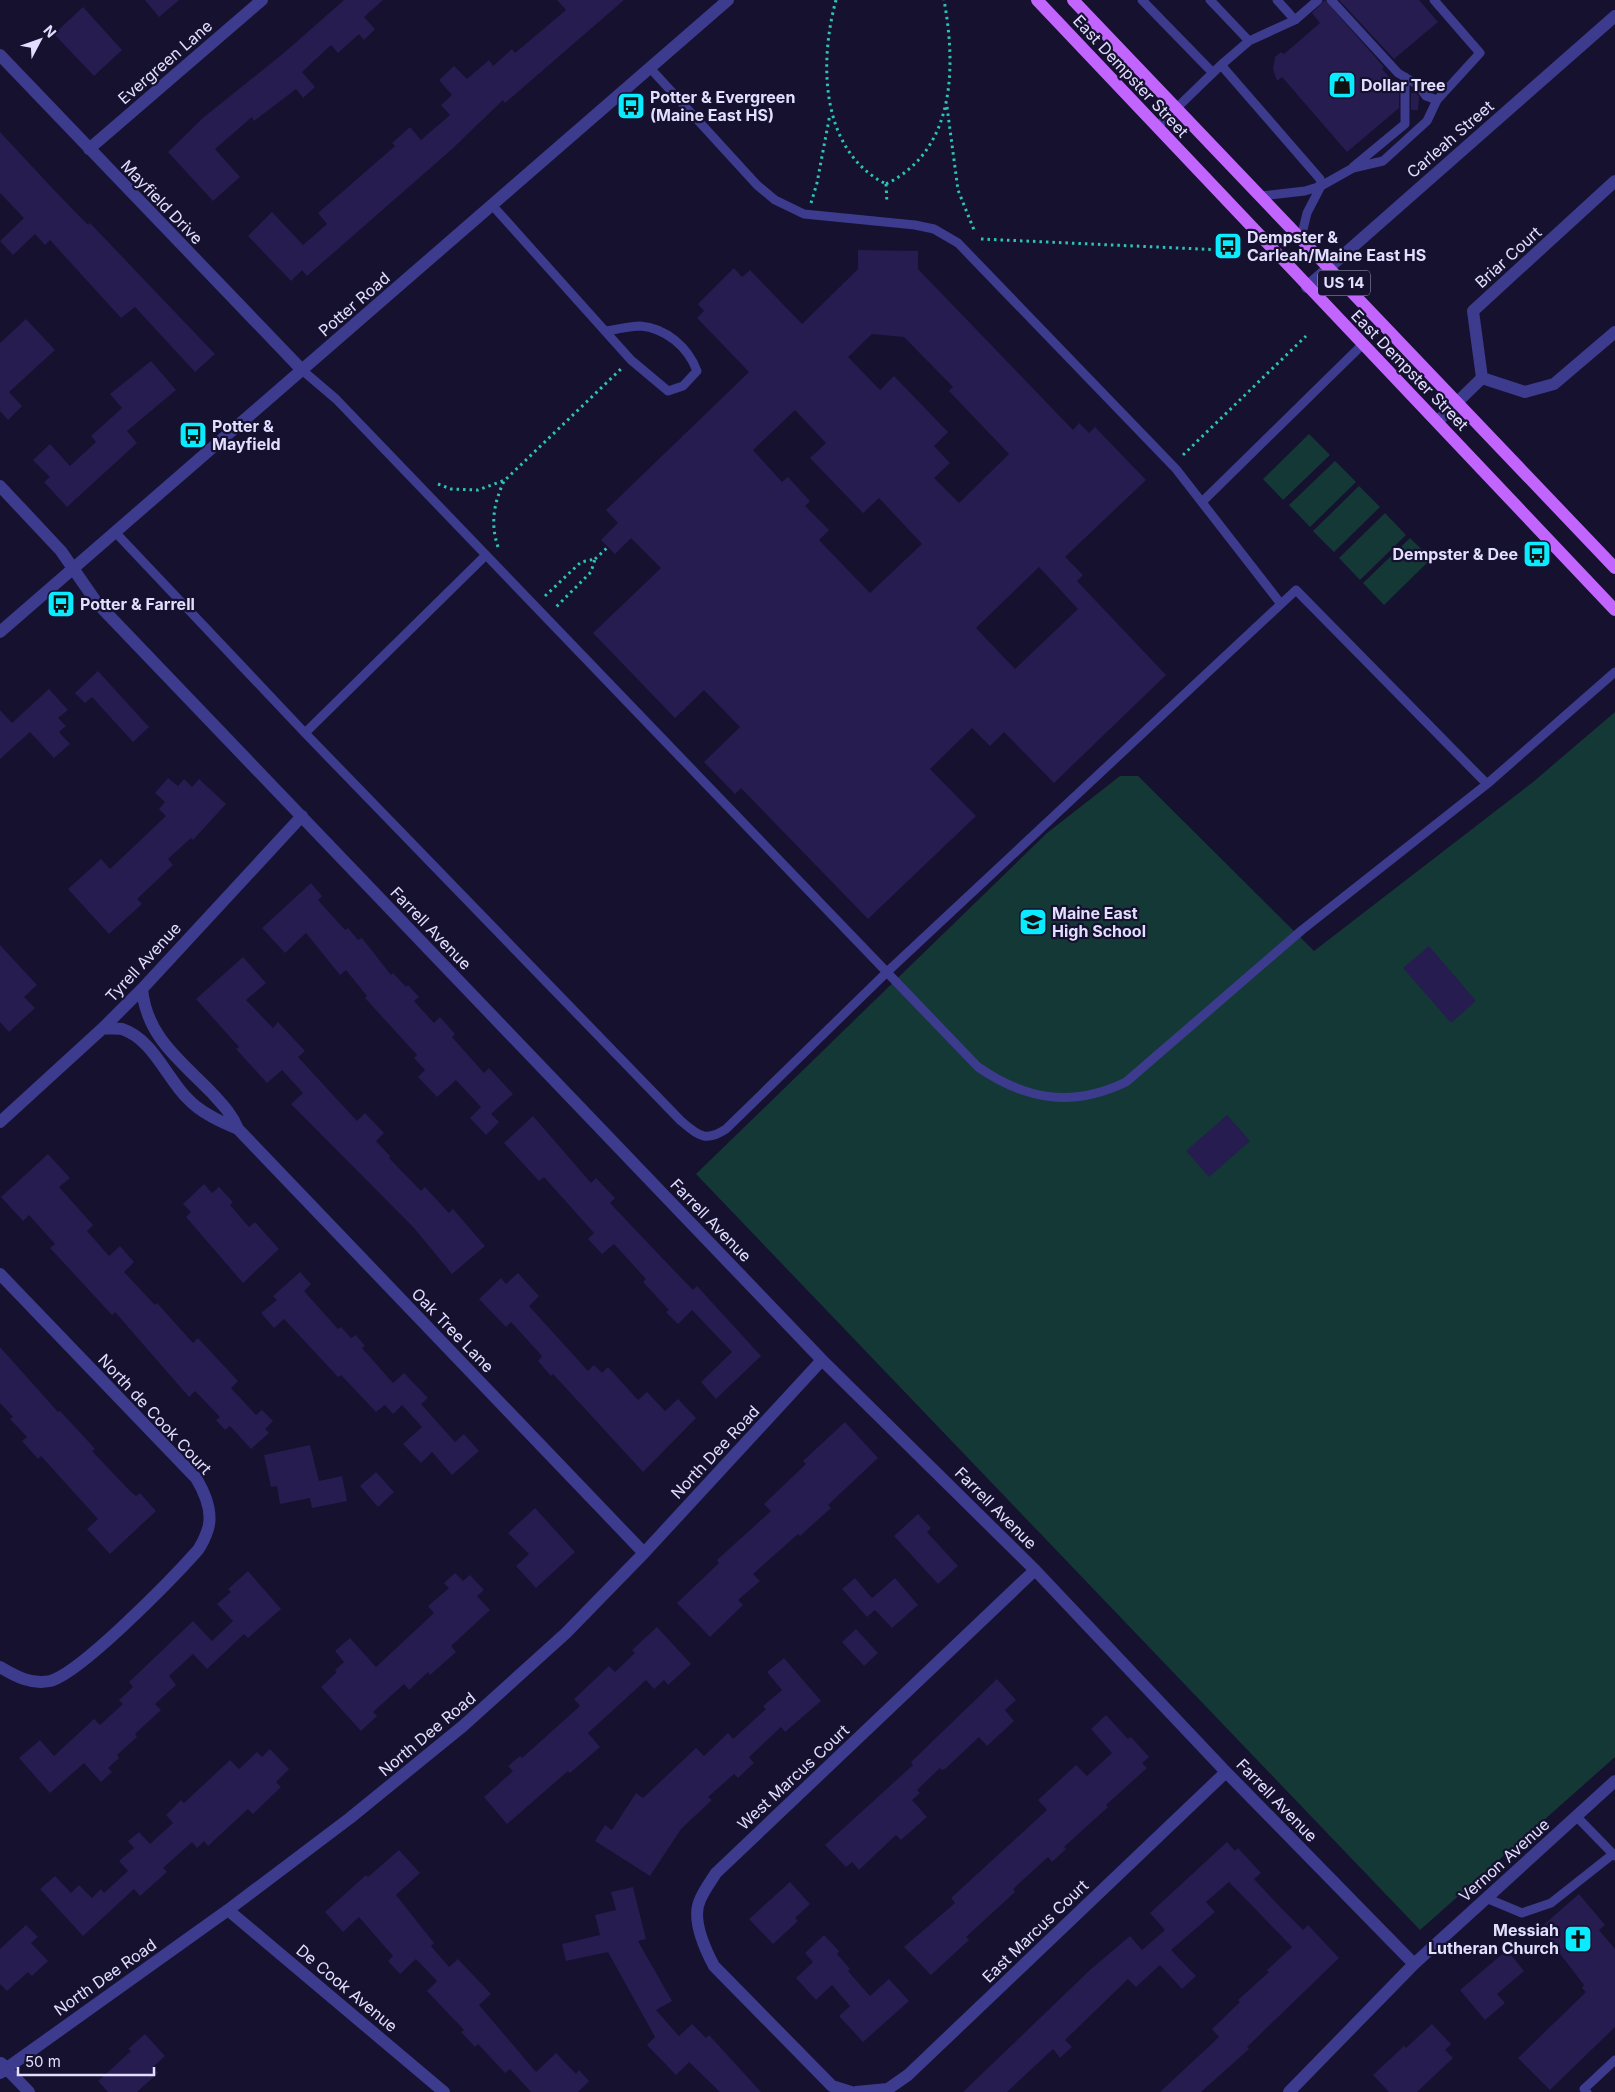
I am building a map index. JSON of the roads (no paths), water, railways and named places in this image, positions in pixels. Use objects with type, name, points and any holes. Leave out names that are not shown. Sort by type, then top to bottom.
[{"type":"main road","name":"East Dempster Street","points":[[1037,0],[1362,345],[1438,421],[1615,610]]},
{"type":"main road","name":"East Dempster Street","points":[[1073,0],[1615,568]]},
{"type":"street","name":"Evergreen Lane","points":[[89,149],[262,0]]},
{"type":"street","name":"Potter Road","points":[[0,632],[728,0]]},
{"type":"street","name":"Carleah Street","points":[[1307,287],[1615,16]]},
{"type":"street","name":"Mayfield Drive","points":[[0,55],[302,370]]},
{"type":"street","name":"Briar Court","points":[[1482,378],[1473,310],[1615,181]]},
{"type":"street","points":[[1438,421],[1482,378],[1525,392],[1554,384],[1615,332]]},
{"type":"street","name":"Farrell Avenue","points":[[0,486],[61,551],[97,604],[822,1360],[1035,1570],[1226,1772],[1414,1964]]},
{"type":"street","name":"Tyrell Avenue","points":[[0,1122],[103,1028],[142,989],[302,816]]},
{"type":"street","name":"Oak Tree Lane","points":[[142,989],[144,1008],[156,1034],[228,1111],[238,1129],[644,1553]]},
{"type":"street","name":"Oak Tree Lane","points":[[103,1028],[121,1029],[131,1033],[146,1046],[190,1101],[220,1122],[238,1129]]},
{"type":"street","name":"North de Cook Court","points":[[0,1274],[196,1478],[204,1492],[208,1509],[208,1528],[199,1548],[137,1613],[73,1668],[51,1681],[35,1683],[14,1675],[0,1666]]},
{"type":"street","name":"North Dee Road","points":[[2,2067],[228,1910],[350,1818],[463,1726],[566,1633],[644,1553],[822,1360]]},
{"type":"street","name":"West Marcus Court","points":[[851,2092],[832,2086],[714,1966],[702,1944],[698,1926],[699,1902],[716,1873],[1035,1570]]},
{"type":"street","name":"East Marcus Court","points":[[856,2092],[888,2088],[908,2075],[1226,1772]]},
{"type":"street","name":"Vernon Avenue","points":[[1297,2089],[1414,1964],[1576,1816],[1613,1786]]},
{"type":"street","name":"De Cook Avenue","points":[[228,1910],[444,2092]]},
{"type":"street","points":[[2,2067],[29,2092]]},
{"type":"lane","points":[[1142,0],[1212,73]]},
{"type":"lane","points":[[1210,0],[1249,42]]},
{"type":"lane","points":[[1277,0],[1295,20]]},
{"type":"lane","points":[[1157,127],[1221,64],[1249,42],[1295,20],[1318,0]]},
{"type":"lane","points":[[1331,0],[1398,73],[1418,85],[1426,96],[1438,100]]},
{"type":"lane","points":[[1353,168],[1383,161],[1427,121],[1438,100],[1480,53],[1434,0]]},
{"type":"lane","points":[[1221,64],[1320,179],[1321,186],[1307,213],[1301,238]]},
{"type":"lane","points":[[650,68],[757,184],[775,200],[804,214],[915,225],[934,229],[948,236],[1176,469],[1281,604]]},
{"type":"lane","points":[[1261,196],[1305,191],[1321,186],[1353,168],[1405,124],[1405,77]]},
{"type":"lane","points":[[492,205],[631,360],[668,391],[683,386],[697,371],[692,356],[670,336],[654,328],[638,326],[605,331]]},
{"type":"lane","points":[[1202,502],[1362,345]]},
{"type":"lane","points":[[302,370],[336,399],[978,1067],[997,1080],[1020,1090],[1045,1097],[1088,1096],[1108,1091],[1126,1082],[1302,930],[1487,784],[1615,672]]},
{"type":"lane","points":[[115,532],[305,733],[681,1121],[695,1133],[705,1137],[716,1136],[726,1130],[887,972],[1296,590],[1487,784]]},
{"type":"lane","points":[[305,733],[486,555]]},
{"type":"lane","points":[[1486,1898],[1522,1913],[1551,1903],[1614,1855],[1576,1816]]},
{"type":"lane","points":[[1588,2092],[1584,2089],[1615,2060]]},
{"type":"place","name":"Dollar Tree","points":[[1342,85]]},
{"type":"place","name":"Potter & Evergreen (Maine East HS)","points":[[631,106]]},
{"type":"place","name":"Dempster & Carleah/Maine East HS","points":[[1228,246]]},
{"type":"place","name":"Potter & Mayfield","points":[[193,435]]},
{"type":"place","name":"Dempster & Dee","points":[[1537,554]]},
{"type":"place","name":"Potter & Farrell","points":[[61,604]]},
{"type":"place","name":"Maine East High School","points":[[1033,922]]},
{"type":"place","name":"Messiah Lutheran Church","points":[[1578,1939]]}]
